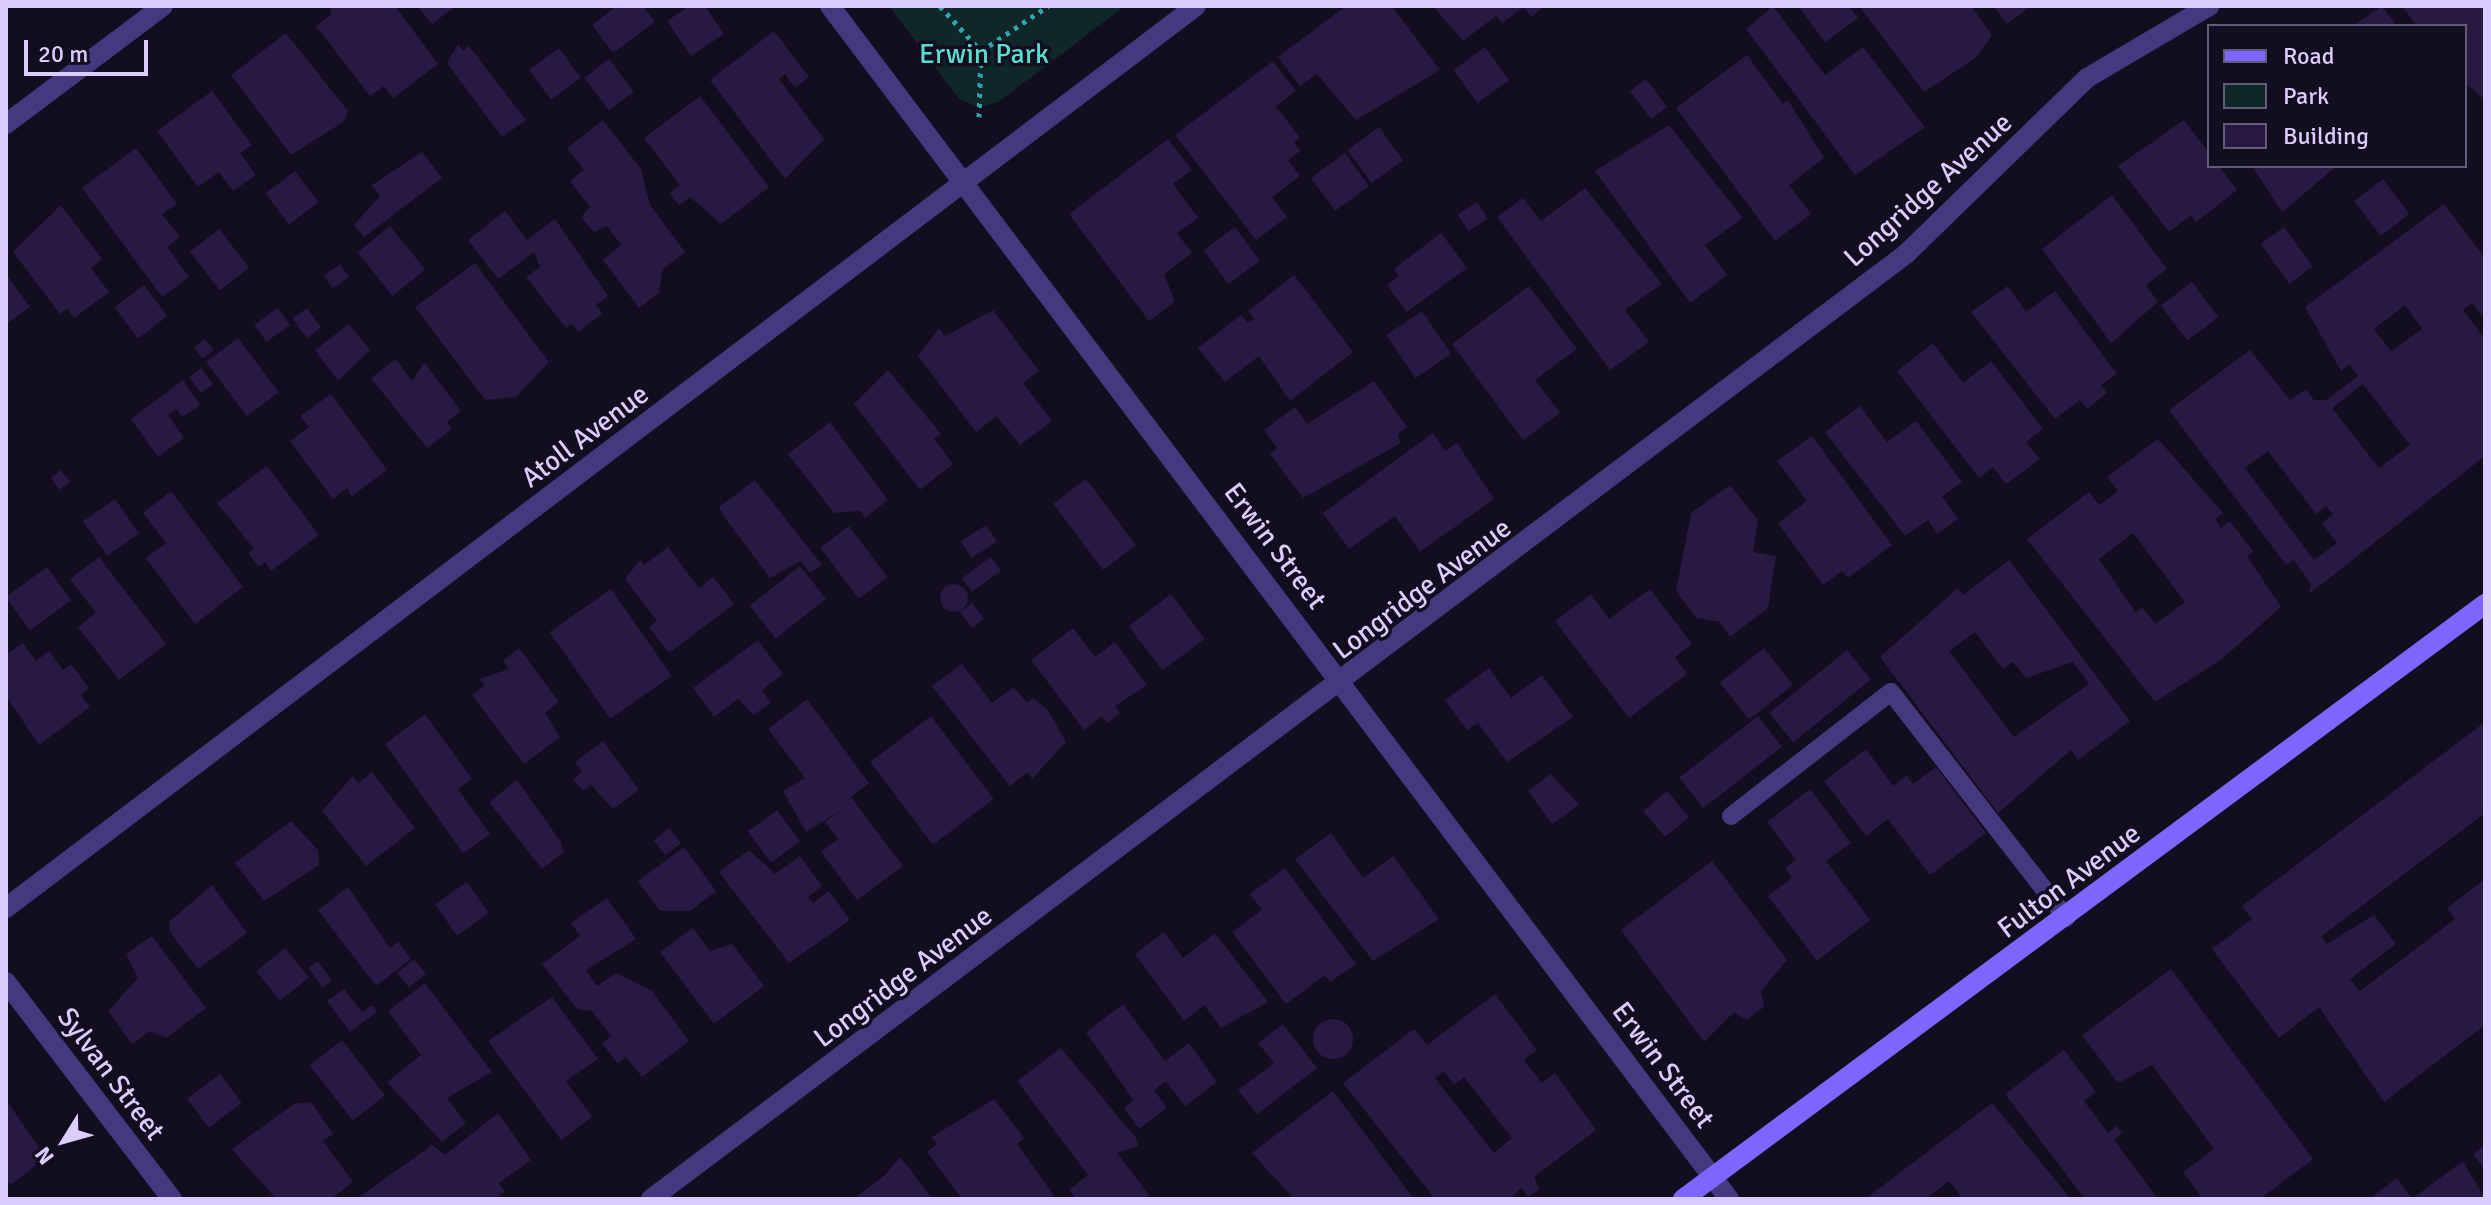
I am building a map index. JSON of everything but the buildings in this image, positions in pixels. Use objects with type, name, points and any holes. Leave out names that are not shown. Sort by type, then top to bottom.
[{"type":"street","points":[[6,124],[163,6]]},
{"type":"street","name":"Erwin Street","points":[[830,6],[1345,684],[1729,1199]]},
{"type":"street","name":"Atoll Avenue","points":[[6,908],[1196,6]]},
{"type":"street","name":"Longridge Avenue","points":[[651,1199],[1345,684],[1906,254],[2087,78],[2209,6]]},
{"type":"street","name":"Fulton Avenue","points":[[1683,1199],[2066,918],[2485,604]]},
{"type":"street","name":"Sylvan Street","points":[[6,982],[172,1199]]},
{"type":"lane","points":[[1731,816],[1891,692],[2066,918]]},
{"type":"path","points":[[940,6],[981,51],[979,117]]},
{"type":"path","points":[[981,51],[1048,6]]},
{"type":"green space","name":"Erwin Park","points":[[889,6],[1125,6],[998,102],[979,107],[959,99]]}]
